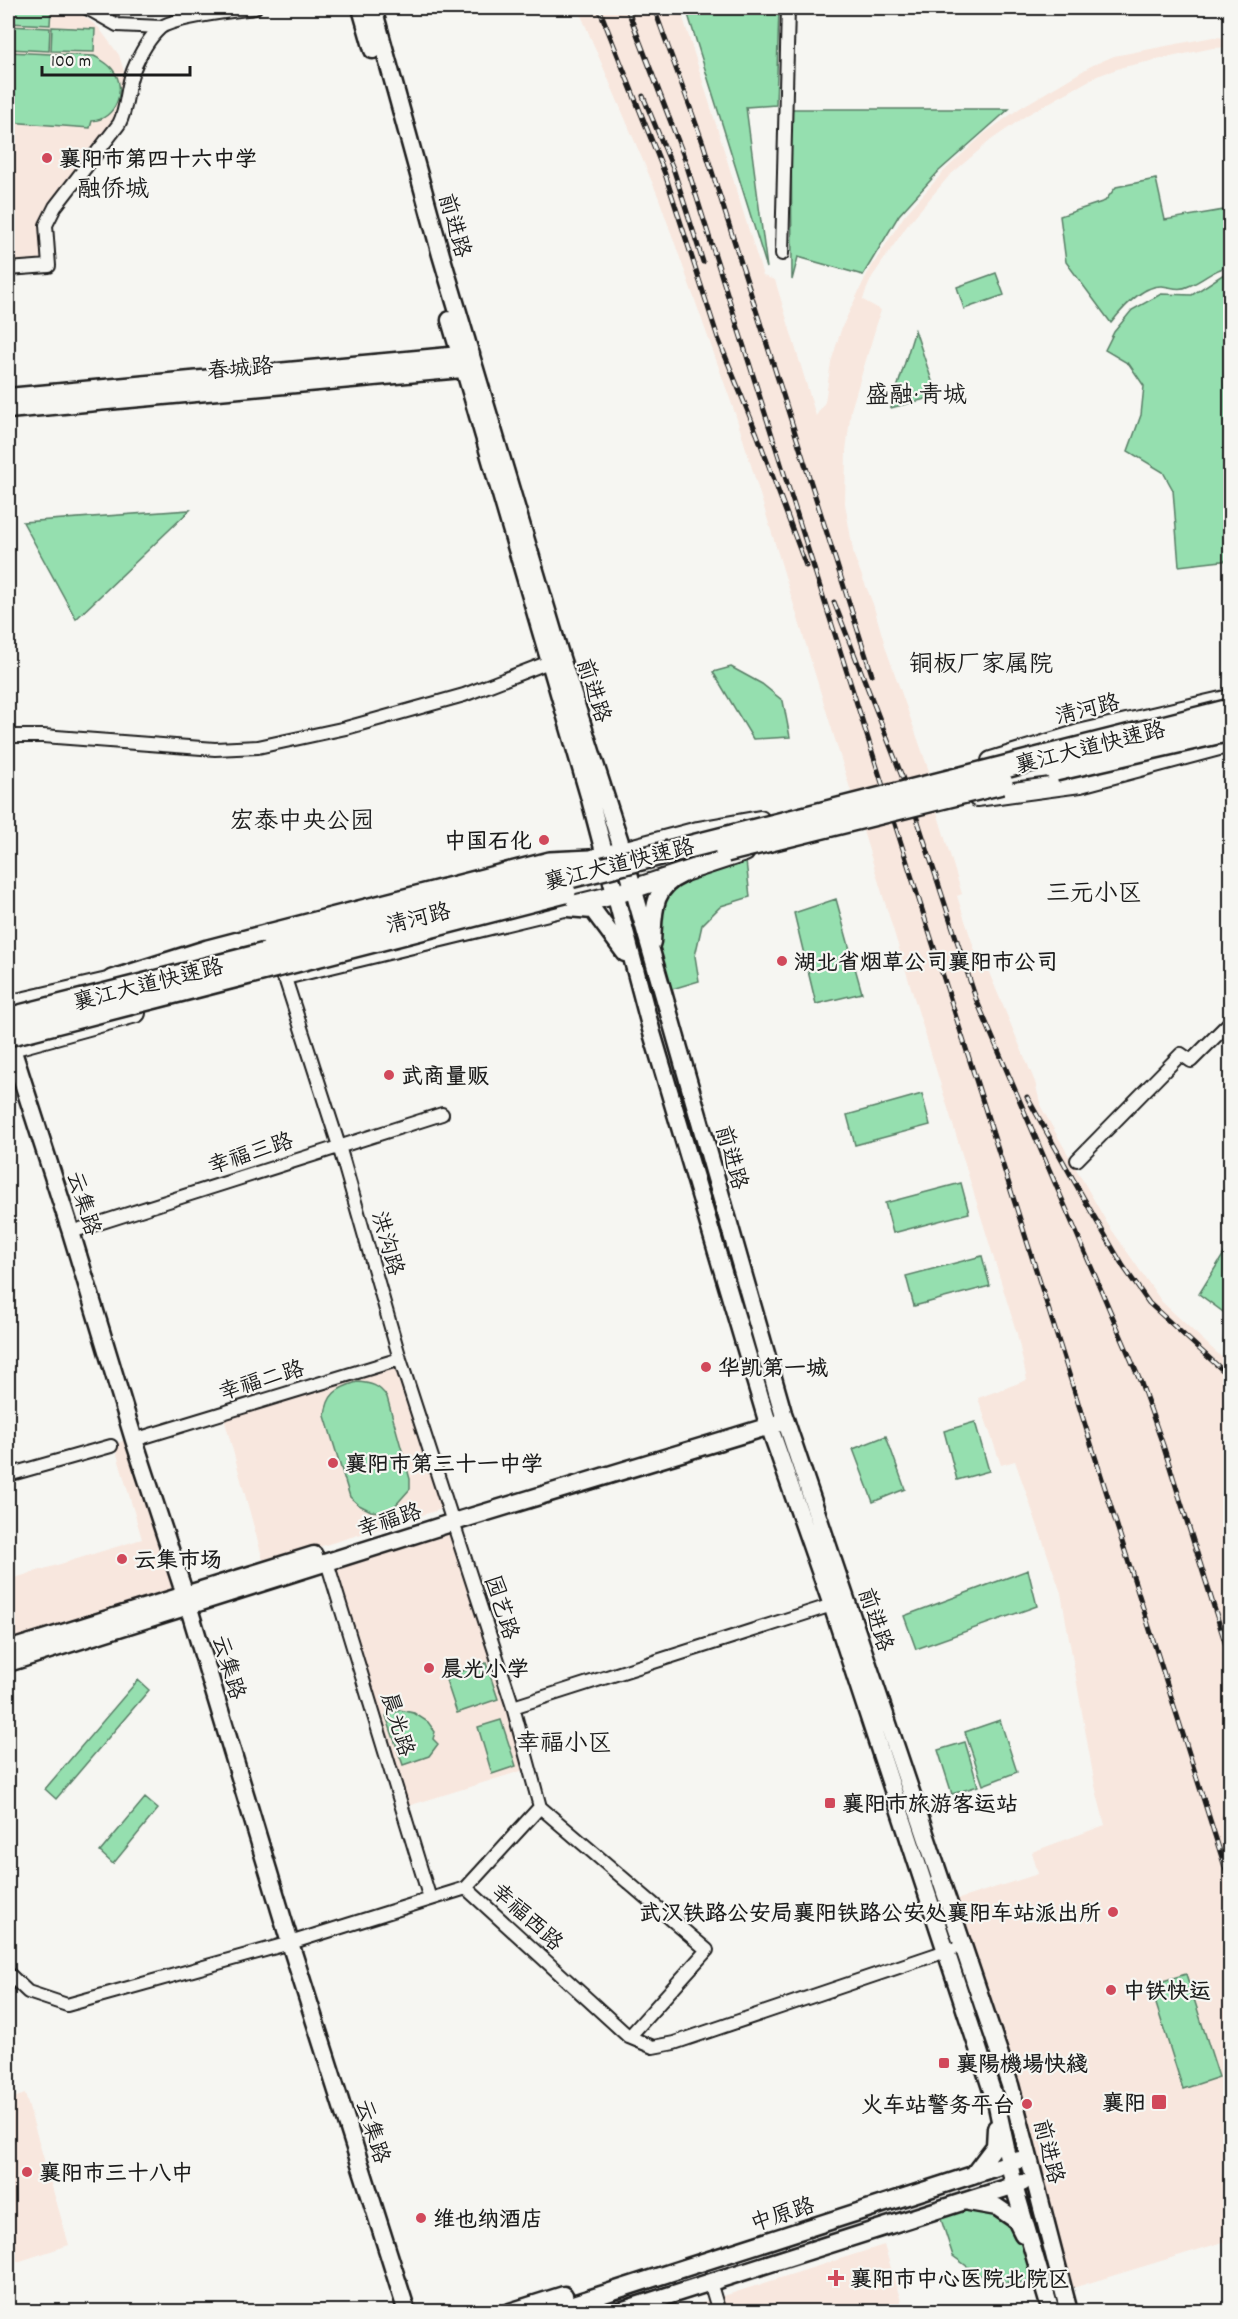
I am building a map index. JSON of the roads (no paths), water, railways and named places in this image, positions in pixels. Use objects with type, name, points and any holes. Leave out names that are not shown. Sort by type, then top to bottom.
[{"type":"highway","name":"襄江大道快速路","points":[[8,1019],[1230,710]]},
{"type":"highway","name":"襄江大道快速路","points":[[8,1042],[164,995],[894,809],[1230,730]]},
{"type":"highway","points":[[113,981],[208,951],[550,863],[589,862],[697,834],[764,826]]},
{"type":"main road","name":"清河路","points":[[958,771],[1079,734],[1230,699]]},
{"type":"main road","points":[[966,799],[1080,783],[1230,743]]},
{"type":"main road","name":"清河路","points":[[8,1005],[113,981],[698,831],[772,818],[831,802]]},
{"type":"main road","name":"清河路","points":[[8,1042],[614,895],[744,852],[839,829]]},
{"type":"street","points":[[87,8],[117,25],[161,27]]},
{"type":"street","points":[[8,269],[49,266],[46,225],[55,207],[119,124],[126,110],[133,72],[147,43],[161,27],[175,21],[255,8]]},
{"type":"street","name":"前进路","points":[[361,8],[468,361],[555,660],[614,895],[652,1033],[776,1419],[832,1605],[997,2106],[1014,2186],[1052,2312]]},
{"type":"street","name":"前进路","points":[[373,8],[468,361]]},
{"type":"street","points":[[782,254],[788,8]]},
{"type":"street","name":"春城路","points":[[8,397],[468,361]]},
{"type":"street","name":"春城路","points":[[8,410],[468,361]]},
{"type":"street","points":[[8,736],[43,736],[215,749],[258,747],[346,728],[464,695],[555,660]]},
{"type":"street","name":"前进路","points":[[555,660],[622,851],[776,1419],[964,1945],[1010,2085],[1069,2312]]},
{"type":"street","points":[[651,952],[656,898],[670,880],[702,867]]},
{"type":"street","points":[[557,907],[593,910],[633,964]]},
{"type":"street","name":"洪沟路","points":[[284,975],[339,1146],[400,1359],[452,1517]]},
{"type":"street","points":[[1077,1160],[1181,1054],[1191,1061],[1230,1022]]},
{"type":"street","name":"云集路","points":[[8,1042],[71,1232],[134,1440],[187,1601],[290,1943],[407,2312]]},
{"type":"street","name":"幸福三路","points":[[71,1232],[442,1114]]},
{"type":"street","name":"幸福二路","points":[[134,1440],[400,1359]]},
{"type":"street","name":"幸福路","points":[[8,1663],[187,1601],[452,1517],[776,1419]]},
{"type":"street","points":[[8,1475],[111,1446]]},
{"type":"street","name":"幸福路","points":[[8,1650],[327,1562],[452,1517]]},
{"type":"street","name":"园艺路","points":[[452,1517],[513,1707],[540,1807]]},
{"type":"street","name":"晨光路","points":[[327,1562],[430,1899]]},
{"type":"street","points":[[513,1707],[832,1605]]},
{"type":"street","points":[[466,1888],[540,1807],[707,1950],[629,2037]]},
{"type":"street","name":"幸福西路","points":[[10,1975],[28,1992],[67,2005],[290,1943],[466,1888],[629,2037],[653,2047],[674,2043],[964,1945]]},
{"type":"street","points":[[973,2175],[995,2146],[997,2106]]},
{"type":"street","name":"中原路","points":[[548,2312],[1029,2157]]},
{"type":"street","name":"中原路","points":[[617,2312],[711,2287],[1034,2179]]},
{"type":"street","points":[[510,2312],[896,2192],[912,2195]]},
{"type":"street","points":[[965,2201],[997,2207],[1017,2220],[1035,2260]]},
{"type":"street","points":[[655,2312],[711,2287],[719,2312]]},
{"type":"railway","points":[[599,8],[665,174],[718,338],[757,434],[806,566]]},
{"type":"railway","points":[[627,8],[683,154],[1230,1883]]},
{"type":"railway","points":[[654,8],[703,143],[872,675]]},
{"type":"railway","points":[[643,96],[674,171],[703,262]]},
{"type":"railway","points":[[834,602],[910,797],[976,999],[1141,1383],[1163,1445],[1230,1658]]},
{"type":"railway","points":[[1027,1097],[1123,1266],[1149,1303],[1230,1377]]},
{"type":"place","name":"襄阳市第四十六中学","points":[[47,158]]},
{"type":"place","name":"中国石化","points":[[544,840]]},
{"type":"place","name":"湖北省烟草公司襄阳市公司","points":[[782,961]]},
{"type":"place","name":"武商量贩","points":[[389,1075]]},
{"type":"place","name":"华凯第一城","points":[[706,1367]]},
{"type":"place","name":"襄阳市第三十一中学","points":[[333,1463]]},
{"type":"place","name":"云集市场","points":[[122,1559]]},
{"type":"place","name":"晨光小学","points":[[429,1668]]},
{"type":"place","name":"襄阳市旅游客运站","points":[[830,1803]]},
{"type":"place","name":"武汉铁路公安局襄阳铁路公安处襄阳车站派出所","points":[[1113,1912]]},
{"type":"place","name":"中铁快运","points":[[1111,1990]]},
{"type":"place","name":"襄陽機場快綫","points":[[944,2063]]},
{"type":"place","name":"襄阳","points":[[1159,2102]]},
{"type":"place","name":"火车站警务平台","points":[[1027,2104]]},
{"type":"place","name":"襄阳市三十八中","points":[[27,2172]]},
{"type":"place","name":"维也纳酒店","points":[[421,2218]]},
{"type":"place","name":"襄阳市中心医院北院区","points":[[836,2278]]},
{"type":"district","name":"融侨城","points":[[113,188]]},
{"type":"district","name":"盛融·青城","points":[[916,394]]},
{"type":"district","name":"铜板厂家属院","points":[[981,663]]},
{"type":"district","name":"宏泰中央公园","points":[[302,820]]},
{"type":"district","name":"三元小区","points":[[1094,892]]},
{"type":"district","name":"幸福小区","points":[[564,1742]]}]
